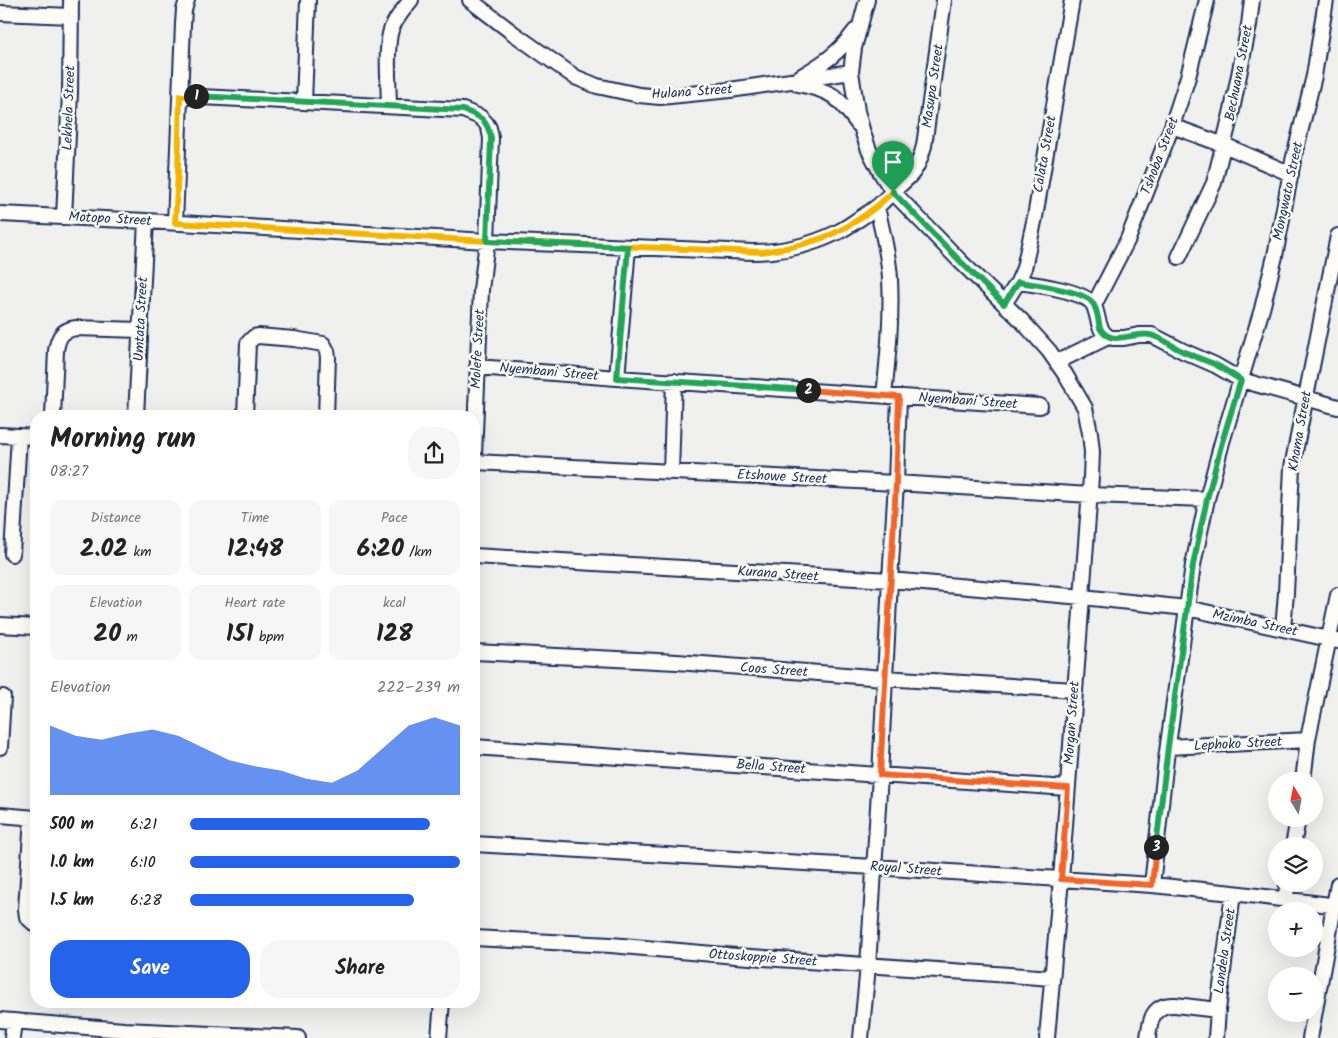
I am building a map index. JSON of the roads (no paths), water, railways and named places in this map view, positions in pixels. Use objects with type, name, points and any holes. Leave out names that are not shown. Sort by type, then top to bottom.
[{"type":"street","name":"Lekhela Street","points":[[64,216],[70,92],[71,0]]},
{"type":"street","points":[[175,223],[182,24],[187,0]]},
{"type":"street","points":[[304,102],[308,0]]},
{"type":"street","points":[[389,106],[389,50],[391,32],[394,24],[411,0]]},
{"type":"street","name":"Hulana Street","points":[[470,0],[575,76],[597,86],[638,95],[660,97],[730,90],[851,72]]},
{"type":"street","points":[[862,128],[851,72],[854,48],[867,0]]},
{"type":"street","name":"Masupa Street","points":[[893,192],[906,182],[920,162],[924,146],[944,0]]},
{"type":"street","name":"Calata Street","points":[[1004,304],[1018,282],[1024,268],[1035,217],[1072,0]]},
{"type":"street","name":"Tshoba Street","points":[[1094,305],[1128,239],[1172,126],[1188,77],[1207,0]]},
{"type":"street","name":"Bechuana Street","points":[[1179,257],[1214,183],[1232,110],[1249,26],[1252,0]]},
{"type":"street","name":"Mongwato Street","points":[[1152,885],[1168,747],[1193,565],[1207,499],[1222,442],[1268,283],[1314,76],[1326,0]]},
{"type":"street","points":[[0,13],[71,16]]},
{"type":"street","points":[[791,82],[820,66],[833,56],[846,45],[860,24]]},
{"type":"street","points":[[791,82],[819,88],[834,96],[862,128]]},
{"type":"street","name":"Molefe Street","points":[[180,96],[463,110],[480,117],[486,123],[491,138],[487,241],[482,290],[476,410]]},
{"type":"street","points":[[1172,126],[1224,145],[1291,174]]},
{"type":"street","name":"Morgan Street","points":[[862,128],[869,150],[893,192],[1036,335],[1076,390],[1085,408],[1090,433],[1092,466],[1061,879],[1046,1038]]},
{"type":"street","name":"Motopo Street","points":[[0,214],[64,216],[487,241],[753,252],[786,249],[837,233],[878,207],[893,192]]},
{"type":"street","points":[[878,207],[890,279],[888,363],[884,396]]},
{"type":"street","name":"Umtata Street","points":[[136,410],[146,221]]},
{"type":"street","name":"Khama Street","points":[[1283,629],[1292,466],[1338,236]]},
{"type":"street","points":[[617,378],[628,247]]},
{"type":"street","points":[[1018,282],[1087,298],[1094,305],[1102,332],[1108,337],[1124,338],[1152,335],[1215,365],[1241,380],[1338,407]]},
{"type":"street","points":[[53,410],[56,351],[59,337],[62,333],[70,328],[140,330]]},
{"type":"street","points":[[245,410],[248,342],[258,336],[323,344],[328,357],[326,410]]},
{"type":"street","points":[[1057,362],[1108,337]]},
{"type":"street","name":"Nyembani Street","points":[[477,367],[1040,406]]},
{"type":"street","points":[[672,472],[674,381]]},
{"type":"street","points":[[861,1038],[868,966],[880,775],[899,397]]},
{"type":"street","points":[[0,435],[30,437]]},
{"type":"street","points":[[12,554],[19,436]]},
{"type":"street","name":"Etshowe Street","points":[[480,462],[896,483],[1090,495],[1207,499]]},
{"type":"street","name":"Kurana Street","points":[[480,556],[890,580],[1082,596]]},
{"type":"street","points":[[1304,772],[1308,740],[1334,640],[1338,595]]},
{"type":"street","name":"Mzimba Street","points":[[1082,596],[1187,608],[1334,640]]},
{"type":"street","points":[[0,625],[30,627]]},
{"type":"street","name":"Coos Street","points":[[480,652],[677,662],[1075,690]]},
{"type":"street","points":[[0,747],[3,697]]},
{"type":"street","name":"Lephoko Street","points":[[1168,747],[1308,740]]},
{"type":"street","name":"Bella Street","points":[[480,747],[1068,788]]},
{"type":"street","points":[[0,815],[30,818]]},
{"type":"street","name":"Royal Street","points":[[480,844],[1152,885],[1233,892],[1336,905]]},
{"type":"street","points":[[30,863],[26,908],[27,917],[30,920]]},
{"type":"street","points":[[1310,1038],[1336,905],[1338,884]]},
{"type":"street","name":"Landela Street","points":[[1216,1038],[1233,892]]},
{"type":"street","points":[[1286,899],[1287,892]]},
{"type":"street","name":"Ottoskoppie Street","points":[[480,938],[611,945],[868,966],[1052,978]]},
{"type":"street","name":"Landela Street","points":[[1148,1038],[1151,1020],[1157,1009],[1162,1007],[1175,1005],[1218,1010]]},
{"type":"street","points":[[439,1038],[441,1008]]},
{"type":"street","points":[[12,1038],[7,1020],[184,1035],[298,1038]]}]
